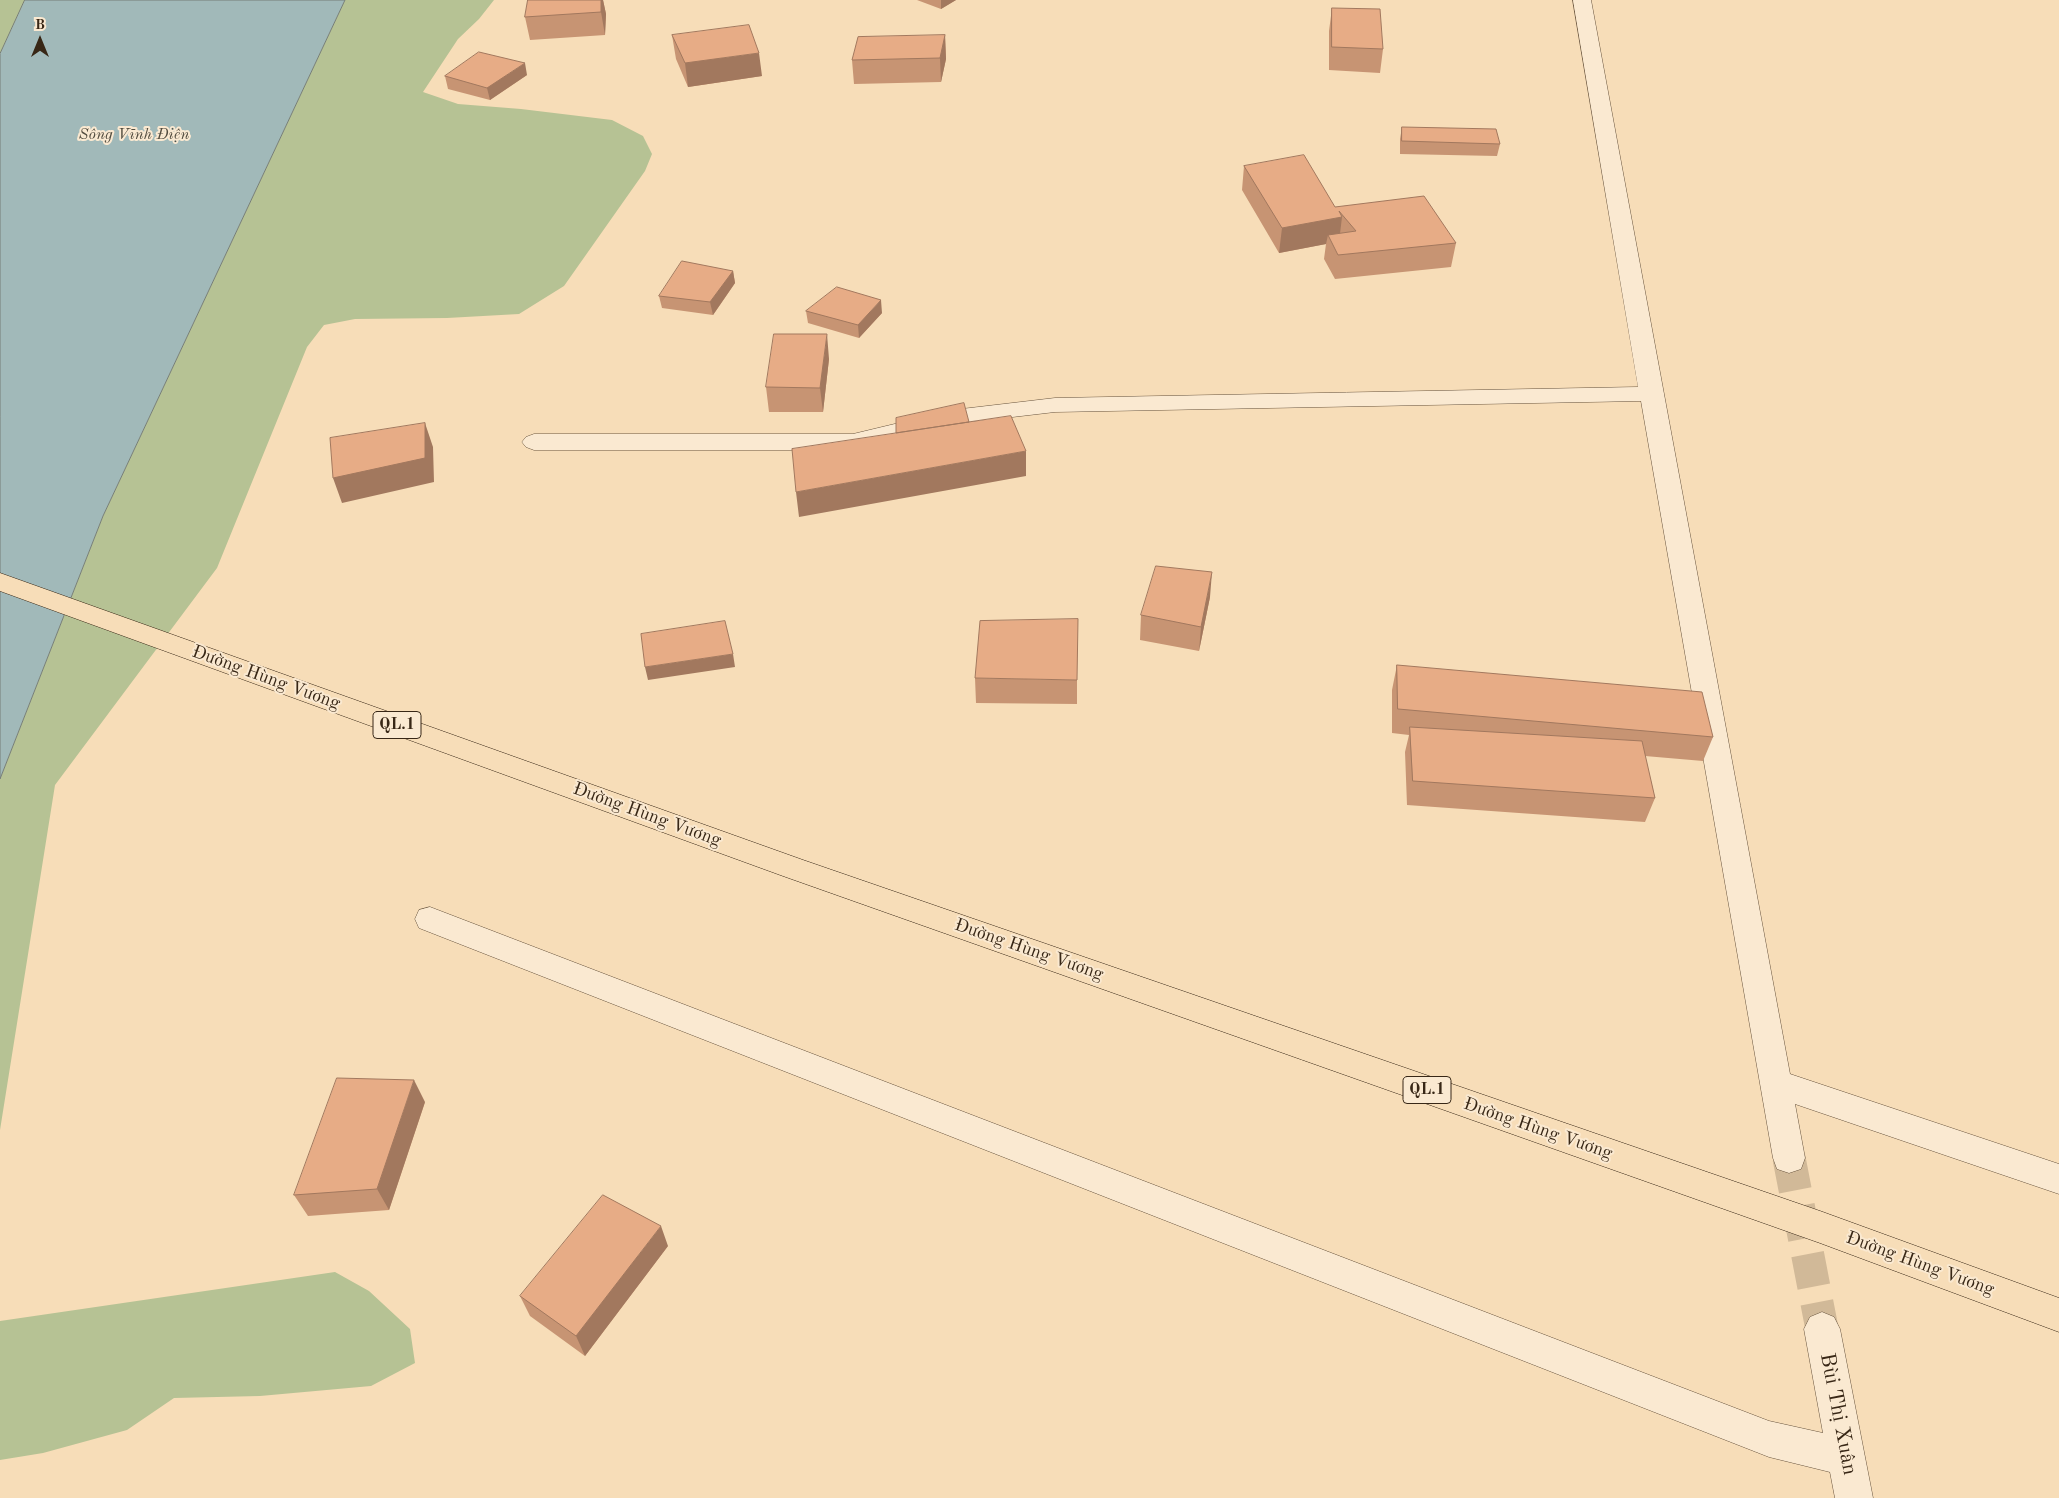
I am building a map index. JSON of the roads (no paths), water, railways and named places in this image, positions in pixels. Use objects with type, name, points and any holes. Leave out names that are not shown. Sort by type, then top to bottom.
[{"type":"highway","name":"Đường Hùng Vương","points":[[0,582],[793,868],[1810,1224],[2059,1315]]},
{"type":"street","points":[[1582,0],[1789,1158]]},
{"type":"street","points":[[534,442],[853,442],[953,417],[1055,405],[1651,394]]},
{"type":"street","points":[[430,919],[1768,1440],[1846,1457]]},
{"type":"street","points":[[1776,1082],[2059,1179]]},
{"type":"street","name":"Bùi Thị Xuân","points":[[1822,1329],[1854,1498]]},
{"type":"water","name":"Sông Vĩnh Điện","points":[[25,0],[345,0],[103,516],[0,779],[0,54]]},
{"type":"tunnel","points":[[1789,1158],[1822,1329]]}]
